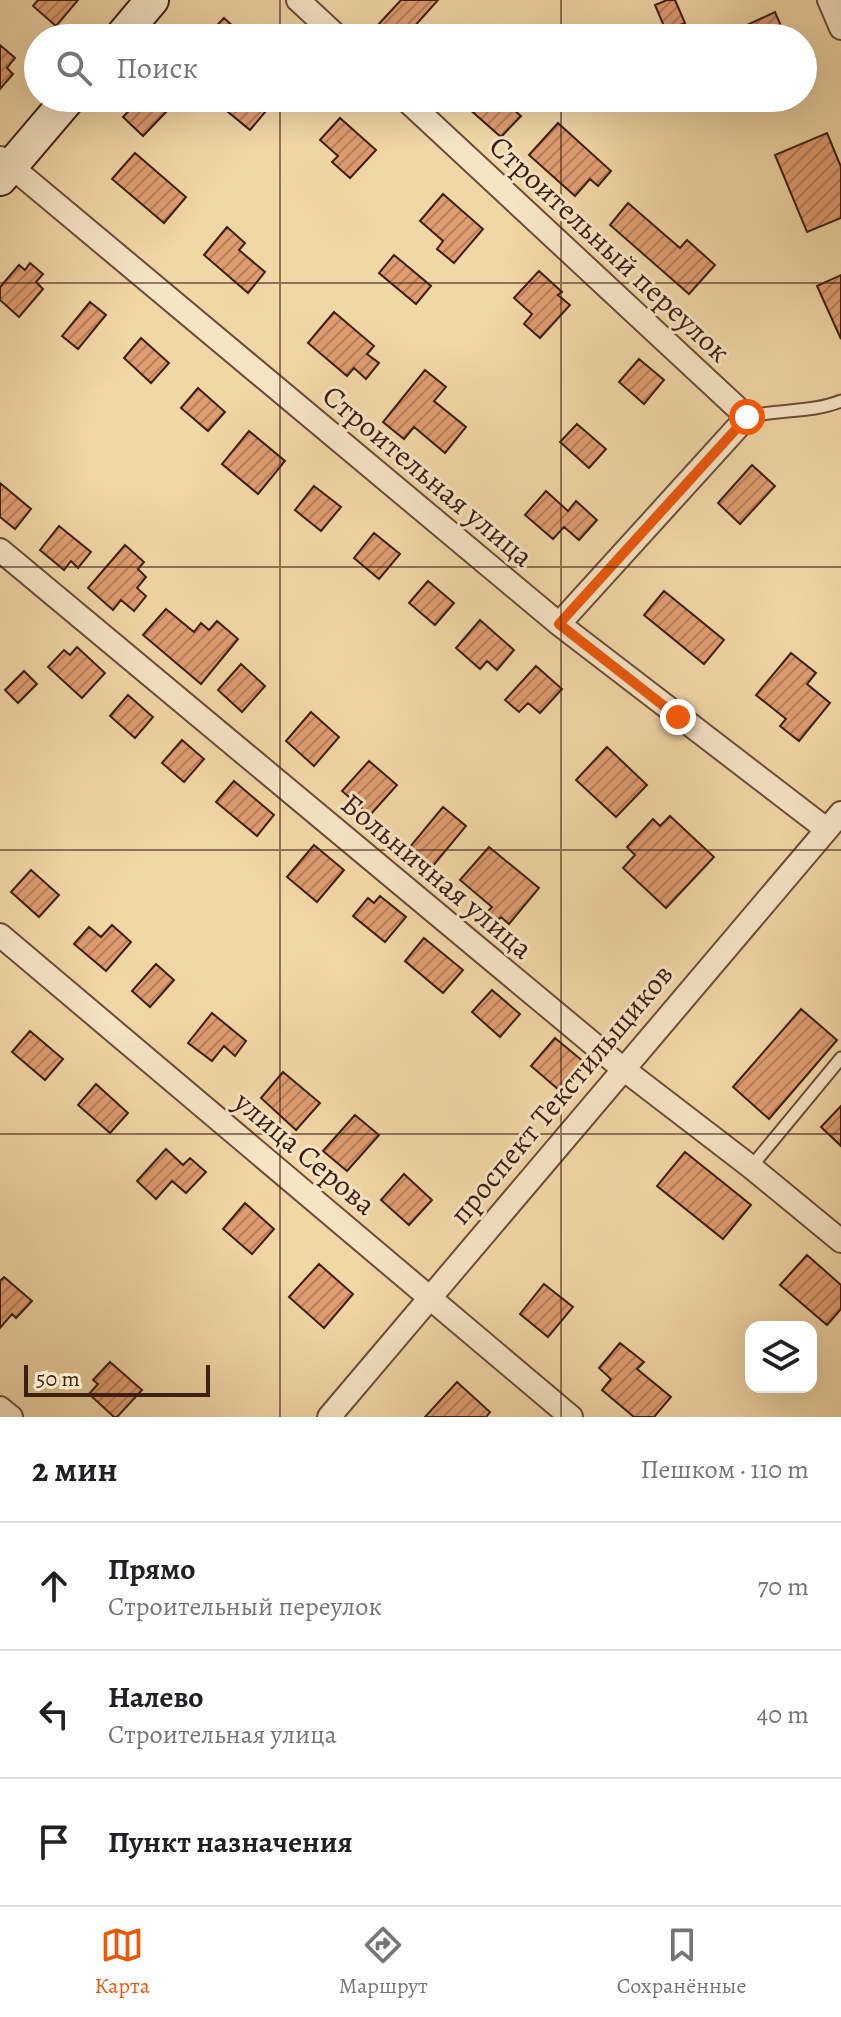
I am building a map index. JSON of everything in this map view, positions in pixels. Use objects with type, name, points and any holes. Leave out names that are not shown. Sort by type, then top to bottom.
[{"type":"street","points":[[132,24],[152,0]]},
{"type":"street","points":[[298,0],[324,24]]},
{"type":"street","points":[[829,0],[841,28]]},
{"type":"street","points":[[4,168],[56,112]]},
{"type":"street","name":"Строительный переулок","points":[[419,112],[747,417]]},
{"type":"street","name":"Строительная улица","points":[[4,168],[559,624],[833,826]]},
{"type":"street","points":[[559,624],[747,417]]},
{"type":"street","name":"Больничная улица","points":[[0,550],[622,1068],[841,1241]]},
{"type":"street","name":"проспект Текстильщиков","points":[[329,1417],[622,1068],[833,826]]},
{"type":"street","name":"улица Серова","points":[[0,935],[571,1417]]},
{"type":"street","points":[[0,1408],[11,1417]]},
{"type":"lane","points":[[747,417],[769,411],[823,409],[841,401]]},
{"type":"lane","points":[[751,1167],[841,1058]]},
{"type":"building","points":[[38,0],[78,0],[58,24],[33,6]]},
{"type":"building","points":[[401,0],[438,0],[417,24],[379,24]]},
{"type":"building","points":[[675,0],[685,23],[663,24],[655,5]]},
{"type":"building","points":[[775,12],[780,24],[749,24]]},
{"type":"building","points":[[0,45],[15,58],[7,68],[13,74],[0,89]]},
{"type":"building","points":[[128,112],[166,112],[143,136],[123,117]]},
{"type":"building","points":[[228,112],[265,112],[250,130]]},
{"type":"building","points":[[473,112],[516,112],[521,116],[501,137]]},
{"type":"building","points":[[340,118],[376,150],[350,178],[332,162],[338,156],[320,140]]},
{"type":"building","points":[[558,123],[611,171],[598,186],[590,179],[575,196],[529,155]]},
{"type":"building","points":[[827,133],[841,167],[841,218],[807,232],[775,155]]},
{"type":"building","points":[[135,153],[186,197],[164,223],[112,179]]},
{"type":"building","points":[[443,194],[483,229],[454,263],[437,249],[443,241],[420,221]]},
{"type":"building","points":[[628,203],[680,248],[687,240],[715,265],[689,294],[610,225]]},
{"type":"building","points":[[227,227],[245,243],[239,250],[265,272],[248,293],[204,255]]},
{"type":"building","points":[[394,255],[431,286],[416,304],[379,273]]},
{"type":"building","points":[[30,263],[43,274],[36,282],[43,289],[19,317],[0,300],[0,287],[19,265],[25,270]]},
{"type":"building","points":[[539,271],[562,292],[558,295],[570,305],[540,338],[524,324],[532,314],[514,298]]},
{"type":"building","points":[[841,275],[841,339],[817,286]]},
{"type":"building","points":[[90,302],[106,315],[78,349],[62,336]]},
{"type":"building","points":[[334,312],[374,346],[367,354],[379,363],[366,379],[354,368],[347,376],[308,343]]},
{"type":"building","points":[[141,338],[169,363],[151,383],[124,358]]},
{"type":"building","points":[[639,359],[664,380],[644,404],[619,382]]},
{"type":"building","points":[[425,370],[446,387],[434,401],[466,427],[445,453],[414,427],[404,439],[383,422]]},
{"type":"building","points":[[198,388],[225,412],[208,431],[181,408]]},
{"type":"building","points":[[577,424],[606,449],[589,468],[560,442]]},
{"type":"building","points":[[249,431],[285,461],[258,494],[222,464]]},
{"type":"building","points":[[752,465],[775,486],[740,524],[718,503]]},
{"type":"building","points":[[0,483],[31,509],[15,529],[0,517]]},
{"type":"building","points":[[314,486],[341,507],[321,531],[295,510]]},
{"type":"building","points":[[546,491],[568,511],[576,501],[597,520],[579,540],[564,527],[553,539],[525,515]]},
{"type":"building","points":[[59,526],[91,552],[78,568],[71,561],[64,570],[40,550]]},
{"type":"building","points":[[374,533],[400,554],[379,579],[354,558]]},
{"type":"building","points":[[125,545],[144,562],[138,569],[146,577],[137,588],[146,596],[134,611],[121,600],[113,610],[88,588]]},
{"type":"building","points":[[428,581],[454,603],[435,625],[409,603]]},
{"type":"building","points":[[664,591],[724,640],[704,664],[644,615]]},
{"type":"building","points":[[166,609],[194,632],[201,623],[209,630],[217,621],[238,639],[201,684],[143,635]]},
{"type":"building","points":[[480,620],[514,650],[497,670],[487,661],[480,669],[456,648]]},
{"type":"building","points":[[77,647],[105,673],[82,698],[48,667],[64,650],[70,655]]},
{"type":"building","points":[[791,653],[816,673],[807,684],[830,703],[799,741],[780,726],[786,719],[756,695]]},
{"type":"building","points":[[241,664],[265,686],[242,712],[218,690]]},
{"type":"building","points":[[536,666],[562,689],[540,713],[528,703],[519,712],[505,700]]},
{"type":"building","points":[[24,671],[37,684],[18,703],[5,690]]},
{"type":"building","points":[[128,695],[153,717],[135,738],[110,716]]},
{"type":"building","points":[[311,712],[339,737],[314,766],[286,741]]},
{"type":"building","points":[[182,740],[204,759],[184,782],[162,763]]},
{"type":"building","points":[[607,747],[647,785],[616,817],[576,780]]},
{"type":"building","points":[[369,761],[397,785],[370,815],[342,791]]},
{"type":"building","points":[[234,781],[274,815],[257,836],[216,802]]},
{"type":"building","points":[[443,807],[466,826],[432,867],[409,848]]},
{"type":"building","points":[[670,816],[714,857],[666,908],[623,868],[635,855],[627,847],[653,819],[660,826]]},
{"type":"building","points":[[314,845],[344,870],[317,902],[287,877]]},
{"type":"building","points":[[489,847],[539,888],[509,924],[501,917],[496,922],[486,913],[492,907],[460,880]]},
{"type":"building","points":[[31,870],[59,895],[39,917],[11,892]]},
{"type":"building","points":[[380,896],[406,917],[385,942],[353,916],[368,898],[374,903]]},
{"type":"building","points":[[112,925],[131,942],[106,971],[74,944],[89,927],[101,937]]},
{"type":"building","points":[[424,938],[463,970],[443,993],[405,961]]},
{"type":"building","points":[[156,964],[174,980],[150,1007],[132,991]]},
{"type":"building","points":[[492,990],[520,1014],[500,1037],[472,1012]]},
{"type":"building","points":[[801,1009],[837,1040],[769,1119],[733,1087]]},
{"type":"building","points":[[212,1013],[246,1041],[235,1056],[224,1046],[212,1061],[188,1043]]},
{"type":"building","points":[[30,1031],[63,1059],[45,1080],[12,1052]]},
{"type":"building","points":[[555,1038],[584,1062],[559,1090],[531,1066]]},
{"type":"building","points":[[283,1072],[320,1103],[296,1130],[261,1098]]},
{"type":"building","points":[[96,1084],[128,1113],[110,1133],[78,1105]]},
{"type":"building","points":[[841,1106],[841,1146],[821,1127]]},
{"type":"building","points":[[355,1115],[379,1135],[347,1171],[323,1151]]},
{"type":"building","points":[[166,1149],[183,1165],[190,1158],[206,1172],[186,1193],[172,1181],[156,1199],[137,1181]]},
{"type":"building","points":[[685,1152],[751,1205],[723,1239],[657,1186]]},
{"type":"building","points":[[404,1174],[432,1200],[409,1225],[381,1200]]},
{"type":"building","points":[[245,1203],[274,1229],[252,1254],[223,1229]]},
{"type":"building","points":[[807,1255],[841,1285],[841,1309],[827,1325],[780,1285]]},
{"type":"building","points":[[319,1264],[353,1294],[324,1328],[289,1297]]},
{"type":"building","points":[[4,1277],[32,1301],[16,1318],[12,1314],[0,1328],[0,1281]]},
{"type":"building","points":[[544,1284],[573,1307],[548,1337],[520,1314]]},
{"type":"building","points":[[620,1343],[644,1362],[637,1369],[671,1397],[654,1417],[634,1417],[602,1390],[611,1379],[599,1368]]},
{"type":"building","points":[[110,1362],[142,1390],[117,1417],[89,1394],[98,1384],[93,1380]]},
{"type":"building","points":[[457,1382],[490,1412],[486,1417],[425,1417]]},
{"type":"route","points":[[678,717],[559,624],[747,417]]}]
